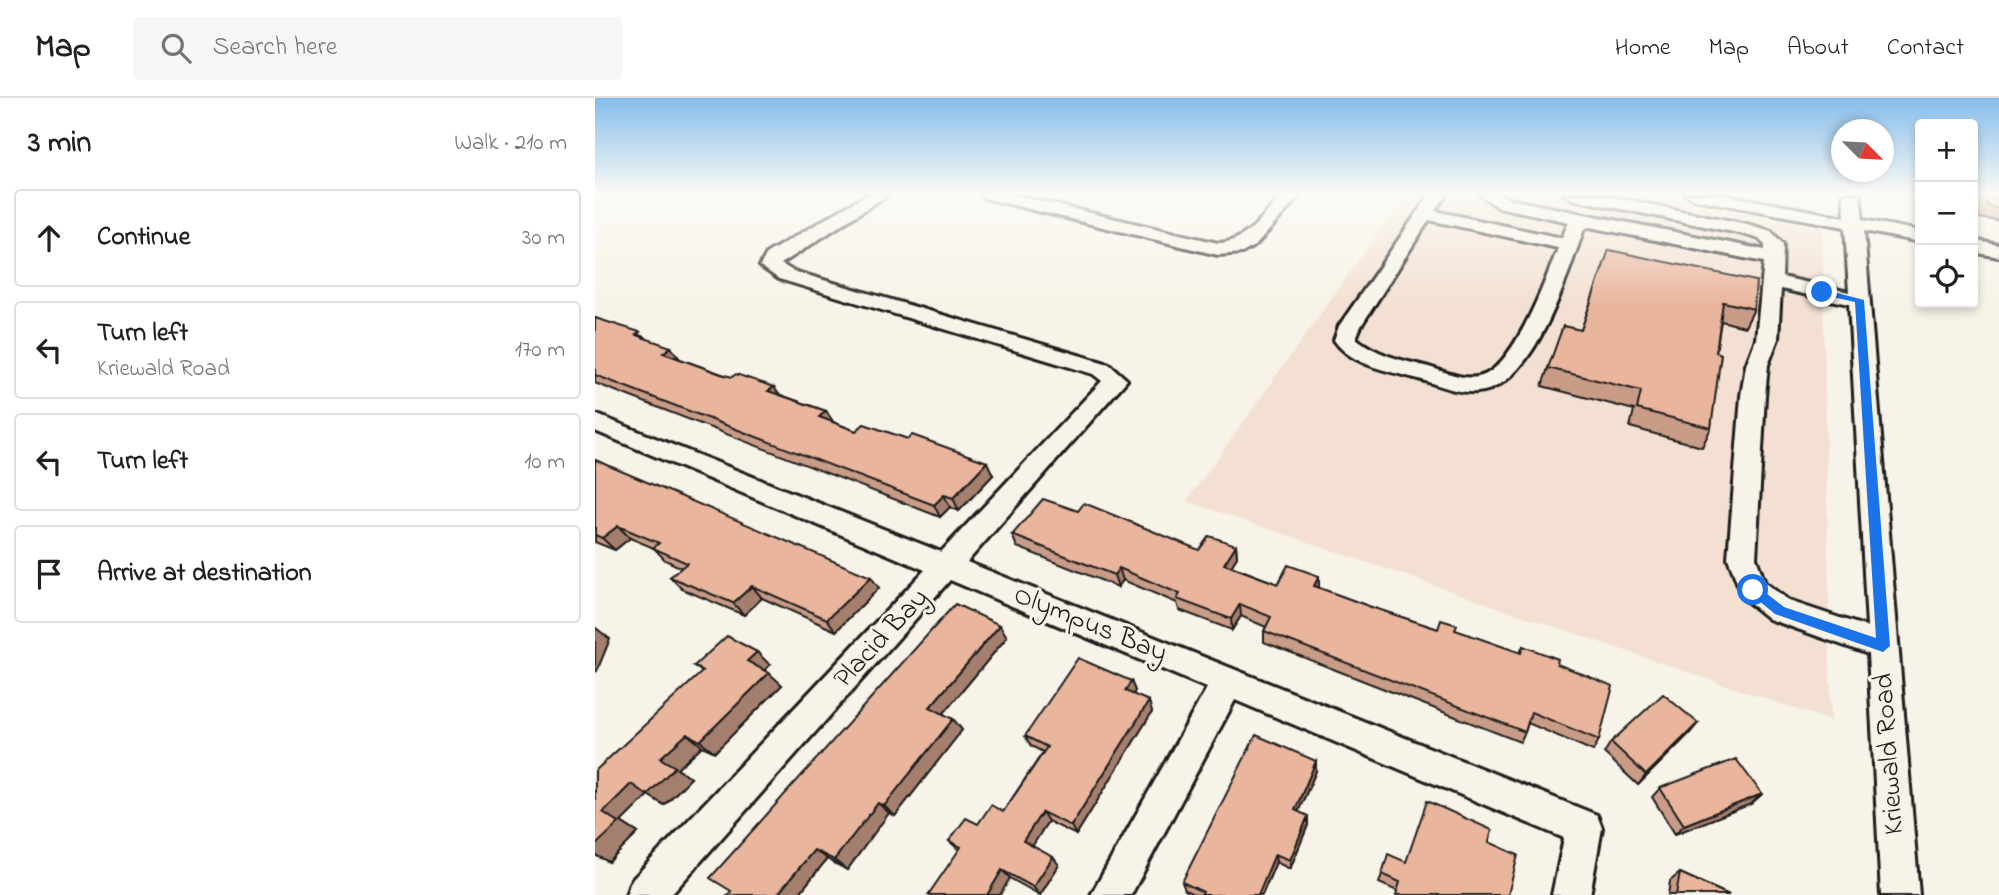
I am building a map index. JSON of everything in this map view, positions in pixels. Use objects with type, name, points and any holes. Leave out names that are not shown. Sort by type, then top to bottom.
[{"type":"street","points":[[817,231],[774,257],[769,266],[786,275],[1101,369],[1116,380]]},
{"type":"street","points":[[1144,231],[1218,249],[1235,249],[1249,241],[1258,231]]},
{"type":"street","points":[[1413,231],[1350,326],[1345,340],[1363,356],[1463,384],[1486,384],[1497,377],[1527,340],[1538,321],[1574,231]]},
{"type":"street","points":[[1504,231],[1569,245]]},
{"type":"street","points":[[1639,231],[1773,258]]},
{"type":"street","points":[[1754,231],[1765,235],[1774,244],[1773,281],[1767,340],[1757,365],[1753,397],[1742,558],[1753,590],[1779,610],[1883,646]]},
{"type":"street","name":"Kriewald Road","points":[[1855,231],[1900,895]]},
{"type":"street","points":[[1896,231],[1915,235]]},
{"type":"street","points":[[1978,247],[1999,251]]},
{"type":"street","points":[[1773,281],[1859,300]]},
{"type":"street","name":"Placid Bay","points":[[645,895],[948,567],[1116,380]]},
{"type":"street","name":"Olympus Bay","points":[[595,422],[1584,828],[1571,895]]},
{"type":"street","points":[[1109,895],[1228,682]]},
{"type":"shaded area","points":[[1379,231],[1822,231],[1831,721],[1187,501]]},
{"type":"building","points":[[1609,250],[1756,281],[1754,309],[1723,302],[1716,352],[1721,354],[1711,428],[1637,409],[1641,391],[1548,368],[1563,326],[1581,330]]},
{"type":"building","points":[[595,318],[640,332],[636,335],[671,347],[663,353],[721,374],[732,377],[736,374],[774,387],[768,391],[826,411],[819,417],[856,431],[864,424],[908,439],[912,435],[987,462],[953,498],[944,495],[934,505],[595,375]]},
{"type":"building","points":[[595,460],[871,577],[827,619],[752,586],[733,603],[670,577],[687,563],[653,548],[659,543],[618,526],[602,538],[595,535]]},
{"type":"building","points":[[1043,499],[1078,511],[1084,503],[1199,550],[1209,536],[1236,545],[1224,564],[1278,584],[1288,565],[1319,576],[1314,586],[1371,607],[1438,629],[1441,620],[1457,625],[1455,630],[1521,653],[1523,646],[1558,659],[1557,664],[1613,686],[1599,740],[1531,712],[1525,732],[1264,631],[1271,617],[1240,604],[1231,619],[1177,599],[1180,594],[1119,568],[1114,575],[1012,535]]},
{"type":"building","points":[[955,604],[1000,625],[930,707],[953,719],[884,806],[878,803],[834,860],[814,850],[777,895],[728,895],[731,891],[710,878]]},
{"type":"building","points":[[727,636],[757,652],[747,661],[769,673],[700,741],[687,734],[660,758],[675,767],[647,795],[631,784],[603,812],[619,823],[595,846],[595,771],[703,671],[694,666]]},
{"type":"building","points":[[1078,658],[1131,681],[1125,691],[1149,701],[1071,826],[1042,812],[1023,841],[1053,857],[1033,887],[1002,870],[987,895],[928,895],[961,847],[949,841],[966,818],[978,824],[991,805],[1003,812],[1047,747],[1025,736]]},
{"type":"building","points":[[1663,694],[1698,723],[1646,775],[1611,742]]},
{"type":"building","points":[[1256,735],[1316,761],[1295,810],[1308,816],[1290,860],[1275,854],[1258,895],[1201,895],[1203,892],[1182,882]]},
{"type":"building","points":[[1736,759],[1762,794],[1684,825],[1660,788]]},
{"type":"building","points":[[1427,801],[1492,830],[1489,842],[1518,855],[1508,895],[1396,895],[1400,882],[1382,874],[1388,854],[1406,862]]},
{"type":"building","points":[[1680,873],[1729,895],[1676,895]]},
{"type":"route","points":[[1753,590],[1779,610],[1883,646],[1859,300],[1822,292]]}]
